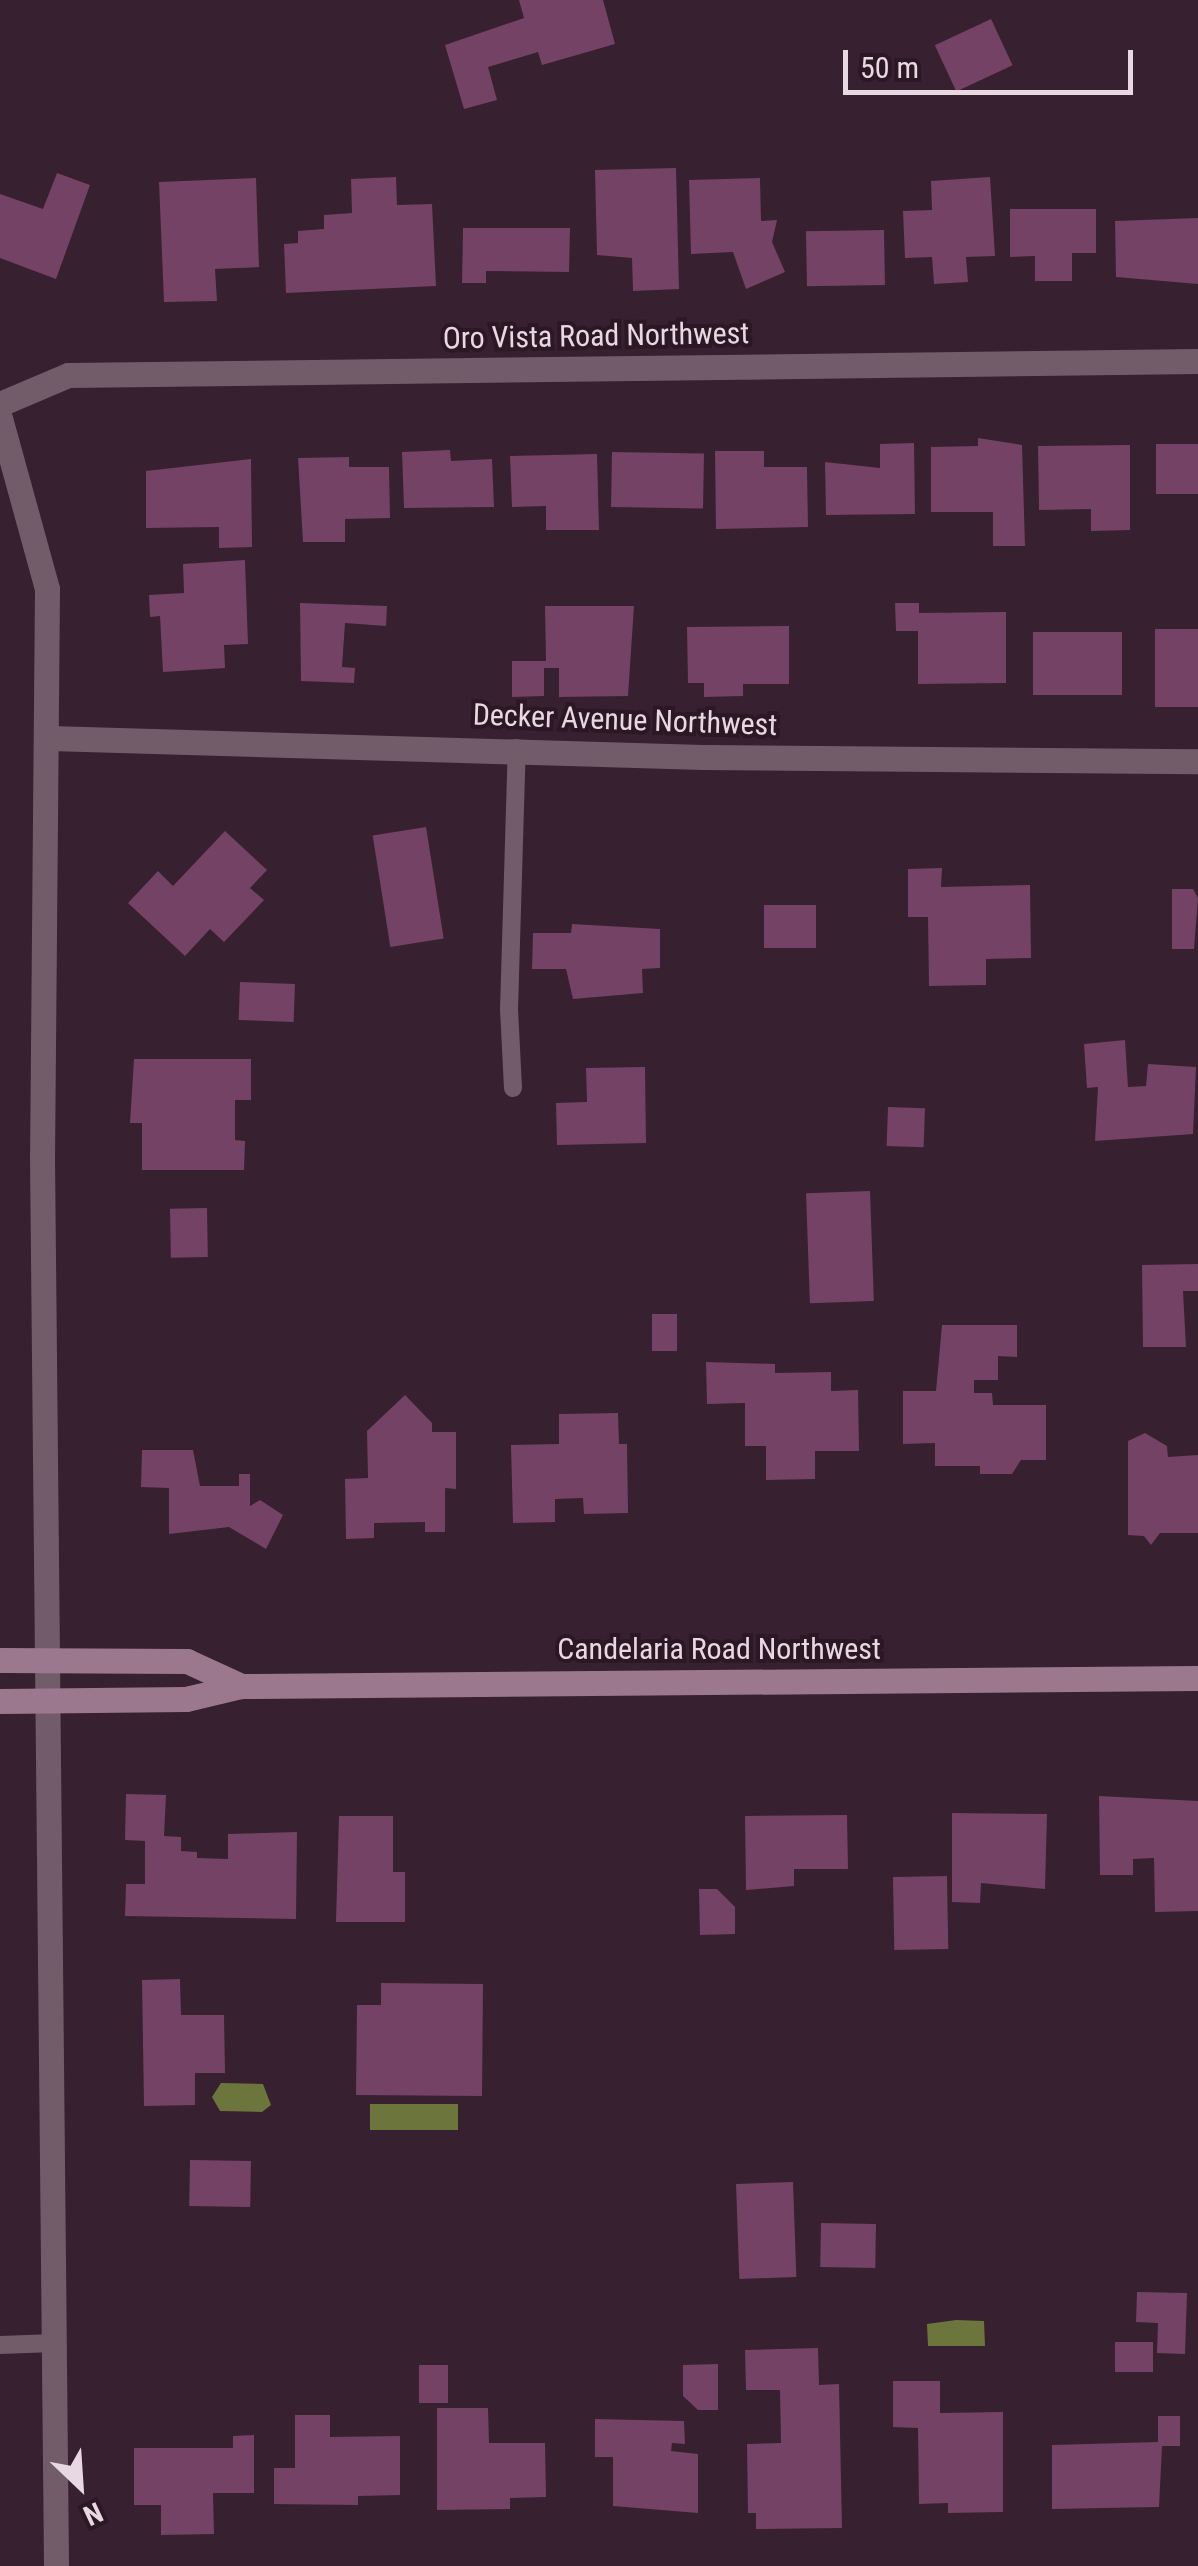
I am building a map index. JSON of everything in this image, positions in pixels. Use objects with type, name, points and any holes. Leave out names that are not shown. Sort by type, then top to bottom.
[{"type":"street","name":"Oro Vista Road Northwest","points":[[0,404],[68,375],[1198,361]]},
{"type":"street","points":[[0,418],[29,504],[47,589],[50,738],[42,1156],[51,1701],[56,2566]]},
{"type":"street","name":"Decker Avenue Northwest","points":[[50,738],[517,748],[703,757],[1198,762]]},
{"type":"street","name":"Candelaria Road Northwest","points":[[0,1660],[187,1662],[241,1686]]},
{"type":"street","name":"Candelaria Road Northwest","points":[[0,1701],[186,1699],[241,1686],[1198,1678]]},
{"type":"lane","points":[[513,1088],[517,748]]},
{"type":"lane","points":[[0,2344],[54,2343]]},
{"type":"shaded area","points":[[221,2083],[263,2084],[271,2105],[262,2112],[220,2111],[212,2097]]},
{"type":"shaded area","points":[[370,2104],[458,2104],[458,2130],[370,2130]]},
{"type":"shaded area","points":[[984,2321],[985,2346],[928,2346],[927,2324]]},
{"type":"building","points":[[519,0],[603,0],[615,44],[542,65],[538,52],[488,67],[497,100],[464,109],[445,45],[524,18]]},
{"type":"building","points":[[991,19],[1013,65],[956,91],[935,45]]},
{"type":"building","points":[[676,168],[679,289],[633,291],[632,258],[597,255],[595,170]]},
{"type":"building","points":[[57,173],[90,185],[56,279],[0,258],[0,194],[43,209]]},
{"type":"building","points":[[396,177],[397,205],[432,204],[436,286],[286,293],[284,244],[298,243],[298,231],[324,229],[324,215],[352,213],[351,179]]},
{"type":"building","points":[[990,177],[995,256],[966,257],[968,282],[934,284],[932,257],[905,258],[903,211],[932,210],[931,181]]},
{"type":"building","points":[[256,178],[259,267],[215,269],[217,301],[164,302],[159,182]]},
{"type":"building","points":[[760,178],[761,221],[777,220],[772,242],[785,272],[746,289],[733,252],[691,254],[689,180]]},
{"type":"building","points":[[1010,209],[1096,209],[1096,253],[1072,253],[1072,281],[1035,281],[1035,256],[1010,257]]},
{"type":"building","points":[[1198,218],[1198,284],[1116,277],[1115,221]]},
{"type":"building","points":[[463,228],[570,228],[569,272],[486,271],[486,283],[462,283]]},
{"type":"building","points":[[884,230],[885,285],[807,286],[806,231]]},
{"type":"building","points":[[978,438],[1022,445],[1025,546],[993,546],[993,512],[931,512],[931,447],[978,446]]},
{"type":"building","points":[[914,443],[915,514],[826,515],[825,462],[880,468],[880,444]]},
{"type":"building","points":[[1156,444],[1198,444],[1198,494],[1156,494]]},
{"type":"building","points":[[1130,445],[1130,530],[1091,531],[1091,509],[1039,510],[1038,446]]},
{"type":"building","points":[[450,450],[451,461],[492,459],[494,507],[404,508],[402,452]]},
{"type":"building","points":[[715,451],[764,451],[764,467],[807,467],[808,527],[716,529]]},
{"type":"building","points":[[612,452],[704,454],[703,509],[611,507]]},
{"type":"building","points":[[597,454],[599,530],[546,530],[546,506],[512,507],[510,456]]},
{"type":"building","points":[[349,457],[349,467],[389,467],[390,518],[345,519],[345,542],[303,542],[298,458]]},
{"type":"building","points":[[251,459],[252,547],[219,548],[219,527],[146,528],[146,471]]},
{"type":"building","points":[[245,560],[248,644],[224,645],[225,668],[163,672],[160,616],[150,617],[149,595],[184,593],[183,564]]},
{"type":"building","points":[[300,603],[387,606],[386,626],[345,623],[342,667],[355,668],[354,683],[301,681]]},
{"type":"building","points":[[895,603],[919,603],[919,613],[1006,612],[1006,683],[918,684],[918,631],[896,631]]},
{"type":"building","points":[[545,606],[634,606],[628,696],[559,697],[559,668],[544,668],[544,696],[512,697],[512,661],[546,661]]},
{"type":"building","points":[[789,626],[789,684],[743,684],[743,696],[704,697],[704,683],[688,683],[687,627]]},
{"type":"building","points":[[1155,629],[1198,629],[1198,707],[1155,707]]},
{"type":"building","points":[[1033,632],[1122,632],[1122,695],[1033,695]]},
{"type":"building","points":[[426,827],[444,939],[390,947],[373,835]]},
{"type":"building","points":[[225,831],[267,870],[250,888],[264,900],[224,942],[210,929],[185,956],[128,903],[158,871],[173,886]]},
{"type":"building","points":[[942,868],[941,887],[1030,885],[1031,958],[986,959],[986,985],[929,986],[928,917],[908,917],[908,869]]},
{"type":"building","points":[[1172,889],[1193,889],[1198,898],[1194,949],[1172,949]]},
{"type":"building","points":[[764,905],[816,905],[816,948],[764,948]]},
{"type":"building","points":[[572,924],[660,929],[660,968],[642,969],[643,993],[573,999],[566,969],[532,969],[533,933],[571,933]]},
{"type":"building","points":[[240,982],[295,984],[294,1022],[239,1020]]},
{"type":"building","points":[[1125,1040],[1128,1087],[1146,1086],[1148,1064],[1196,1067],[1193,1134],[1095,1141],[1098,1087],[1087,1088],[1084,1044]]},
{"type":"building","points":[[134,1059],[251,1059],[251,1100],[235,1100],[235,1140],[245,1141],[244,1170],[142,1170],[142,1123],[130,1123]]},
{"type":"building","points":[[645,1067],[646,1143],[557,1145],[556,1103],[587,1102],[586,1068]]},
{"type":"building","points":[[888,1107],[925,1108],[924,1147],[887,1146]]},
{"type":"building","points":[[870,1191],[874,1301],[810,1303],[806,1193]]},
{"type":"building","points":[[207,1208],[208,1257],[171,1258],[170,1209]]},
{"type":"building","points":[[1198,1264],[1198,1291],[1183,1291],[1186,1347],[1143,1347],[1142,1265]]},
{"type":"building","points":[[652,1314],[677,1314],[677,1351],[652,1351]]},
{"type":"building","points":[[942,1325],[1017,1325],[1017,1357],[998,1356],[998,1380],[974,1380],[974,1393],[992,1393],[993,1405],[1046,1405],[1046,1460],[1021,1460],[1012,1474],[980,1474],[980,1466],[935,1466],[935,1443],[903,1444],[903,1391],[936,1391]]},
{"type":"building","points":[[706,1362],[775,1364],[775,1373],[831,1372],[831,1391],[858,1390],[859,1451],[815,1451],[815,1479],[766,1480],[766,1446],[745,1446],[745,1403],[707,1404]]},
{"type":"building","points":[[405,1395],[432,1423],[432,1432],[456,1432],[456,1489],[445,1488],[445,1532],[425,1532],[425,1522],[374,1523],[374,1538],[346,1539],[345,1479],[368,1478],[367,1431]]},
{"type":"building","points":[[618,1413],[619,1444],[627,1444],[628,1513],[584,1514],[583,1498],[555,1499],[555,1522],[513,1523],[511,1445],[559,1444],[559,1414]]},
{"type":"building","points":[[1145,1433],[1167,1446],[1168,1457],[1198,1455],[1198,1533],[1160,1533],[1151,1545],[1144,1536],[1128,1535],[1128,1441]]},
{"type":"building","points":[[142,1450],[193,1450],[200,1486],[239,1486],[239,1474],[250,1474],[250,1506],[260,1500],[283,1515],[266,1549],[229,1527],[169,1534],[169,1488],[141,1487]]},
{"type":"building","points":[[126,1794],[166,1795],[164,1836],[181,1837],[181,1851],[197,1852],[197,1858],[228,1859],[228,1834],[297,1832],[296,1919],[125,1916],[126,1884],[145,1884],[145,1841],[125,1840]]},
{"type":"building","points":[[1099,1796],[1198,1801],[1198,1911],[1155,1912],[1154,1858],[1133,1859],[1133,1875],[1100,1875]]},
{"type":"building","points":[[952,1813],[1047,1814],[1045,1889],[981,1883],[980,1903],[952,1902]]},
{"type":"building","points":[[847,1815],[848,1869],[794,1869],[794,1886],[746,1890],[745,1816]]},
{"type":"building","points":[[339,1816],[393,1816],[393,1872],[405,1872],[405,1922],[336,1922]]},
{"type":"building","points":[[947,1876],[948,1949],[894,1950],[893,1877]]},
{"type":"building","points":[[699,1889],[717,1889],[735,1907],[735,1934],[700,1935]]},
{"type":"building","points":[[180,1979],[181,2015],[224,2015],[225,2073],[195,2073],[195,2105],[144,2106],[142,1980]]},
{"type":"building","points":[[381,1983],[483,1984],[482,2096],[356,2095],[357,2005],[381,2005]]},
{"type":"building","points":[[190,2160],[251,2161],[250,2207],[189,2206]]},
{"type":"building","points":[[793,2182],[796,2277],[739,2279],[736,2184]]},
{"type":"building","points":[[821,2223],[876,2224],[875,2268],[820,2267]]},
{"type":"building","points":[[1137,2292],[1187,2293],[1185,2354],[1157,2353],[1158,2323],[1136,2322]]},
{"type":"building","points":[[1115,2342],[1153,2342],[1153,2372],[1115,2372]]},
{"type":"building","points":[[818,2348],[819,2385],[839,2384],[842,2528],[756,2529],[756,2513],[748,2513],[747,2444],[781,2443],[780,2390],[746,2390],[745,2350]]},
{"type":"building","points":[[718,2364],[718,2410],[698,2410],[683,2396],[683,2365]]},
{"type":"building","points":[[419,2365],[448,2365],[448,2403],[419,2403]]},
{"type":"building","points":[[893,2381],[940,2381],[940,2413],[1003,2412],[1003,2512],[948,2513],[948,2503],[919,2504],[918,2428],[893,2427]]},
{"type":"building","points":[[437,2408],[488,2408],[489,2443],[545,2443],[546,2497],[510,2498],[510,2509],[437,2510]]},
{"type":"building","points":[[295,2415],[330,2415],[330,2437],[400,2436],[400,2495],[358,2496],[358,2505],[274,2504],[274,2468],[295,2468]]},
{"type":"building","points":[[1158,2416],[1180,2416],[1180,2446],[1162,2446],[1159,2507],[1052,2509],[1052,2445],[1158,2442]]},
{"type":"building","points":[[595,2419],[684,2421],[685,2444],[672,2443],[671,2451],[698,2454],[698,2513],[613,2506],[613,2457],[595,2457]]},
{"type":"building","points":[[254,2435],[254,2493],[213,2493],[214,2534],[161,2535],[161,2505],[134,2505],[134,2448],[233,2448],[233,2436]]}]
